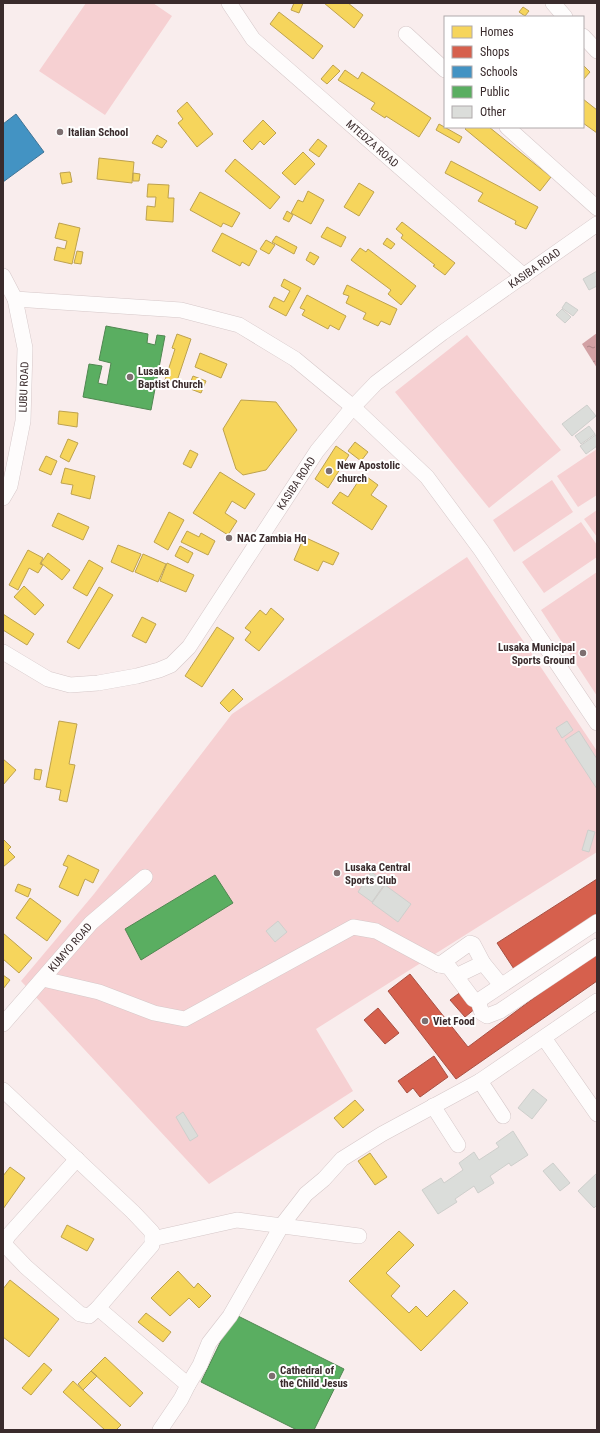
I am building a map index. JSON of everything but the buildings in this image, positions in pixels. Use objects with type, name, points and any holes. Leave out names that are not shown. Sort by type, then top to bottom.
[{"type":"street","name":"MTEDZA ROAD","points":[[229,3],[253,39],[524,276]]},
{"type":"street","points":[[552,3],[565,16]]},
{"type":"street","points":[[406,34],[444,69]]},
{"type":"street","points":[[584,37],[597,51]]},
{"type":"street","points":[[508,128],[597,208]]},
{"type":"street","name":"KASIBA ROAD","points":[[3,652],[48,679],[70,685],[98,683],[137,676],[171,665],[190,647],[317,451],[353,407],[376,383],[409,357],[597,224]]},
{"type":"street","name":"LUBU ROAD","points":[[3,276],[15,299],[25,348],[23,421],[10,486],[3,498]]},
{"type":"street","points":[[15,299],[181,310],[238,325],[295,359],[353,407],[427,477],[481,550],[597,723]]},
{"type":"street","name":"KUMYO ROAD","points":[[3,1024],[91,924],[145,877]]},
{"type":"street","points":[[478,1001],[597,922]]},
{"type":"street","points":[[43,979],[99,992],[154,1013],[185,1019],[353,927],[376,931],[439,964],[449,966],[473,999],[478,1001],[482,1013],[487,1016],[597,946]]},
{"type":"street","points":[[439,964],[470,943],[473,944],[483,963],[502,985]]},
{"type":"street","points":[[456,976],[483,963]]},
{"type":"street","points":[[160,1430],[181,1400],[200,1365],[209,1343],[230,1316],[282,1225],[306,1194],[324,1179],[342,1160],[382,1134],[480,1081],[597,1001]]},
{"type":"street","points":[[544,1038],[597,1114]]},
{"type":"street","points":[[480,1081],[503,1116]]},
{"type":"street","points":[[3,1090],[77,1159],[152,1232],[152,1245],[98,1308],[89,1316],[80,1314],[26,1267],[4,1244],[8,1236],[77,1159]]},
{"type":"street","points":[[433,1106],[458,1145]]},
{"type":"street","points":[[152,1239],[237,1220],[359,1236]]},
{"type":"street","points":[[98,1308],[188,1385]]},
{"type":"shaded area","points":[[86,3],[153,3],[172,16],[105,115],[39,71]]},
{"type":"shaded area","points":[[467,335],[561,450],[489,508],[395,392]]},
{"type":"shaded area","points":[[597,449],[597,495],[578,507],[557,476]]},
{"type":"shaded area","points":[[552,480],[573,512],[514,552],[493,520]]},
{"type":"shaded area","points":[[597,510],[597,537],[584,519]]},
{"type":"shaded area","points":[[581,522],[597,545],[597,557],[544,593],[522,562]]},
{"type":"shaded area","name":"Lusaka Central Sports Club","points":[[467,557],[597,751],[597,852],[316,1029],[353,1091],[209,1184],[21,981],[94,894],[232,714]]},
{"type":"shaded area","name":"Lusaka Municipal Sports Ground","points":[[597,572],[597,696],[541,610]]},
{"type":"water","points":[[597,333],[597,368],[582,344]]},
{"type":"place","name":"Italian School","points":[[60,132]]},
{"type":"place","name":"Lusaka Baptist Church","points":[[130,377]]},
{"type":"place","name":"New Apostolic church","points":[[329,471]]},
{"type":"place","name":"NAC Zambia Hq","points":[[229,538]]},
{"type":"place","name":"Lusaka Municipal Sports Ground","points":[[583,653]]},
{"type":"place","name":"Lusaka Central Sports Club","points":[[337,873]]},
{"type":"place","name":"Viet Food","points":[[425,1021]]},
{"type":"place","name":"Cathedral of the Child Jesus","points":[[272,1376]]}]
